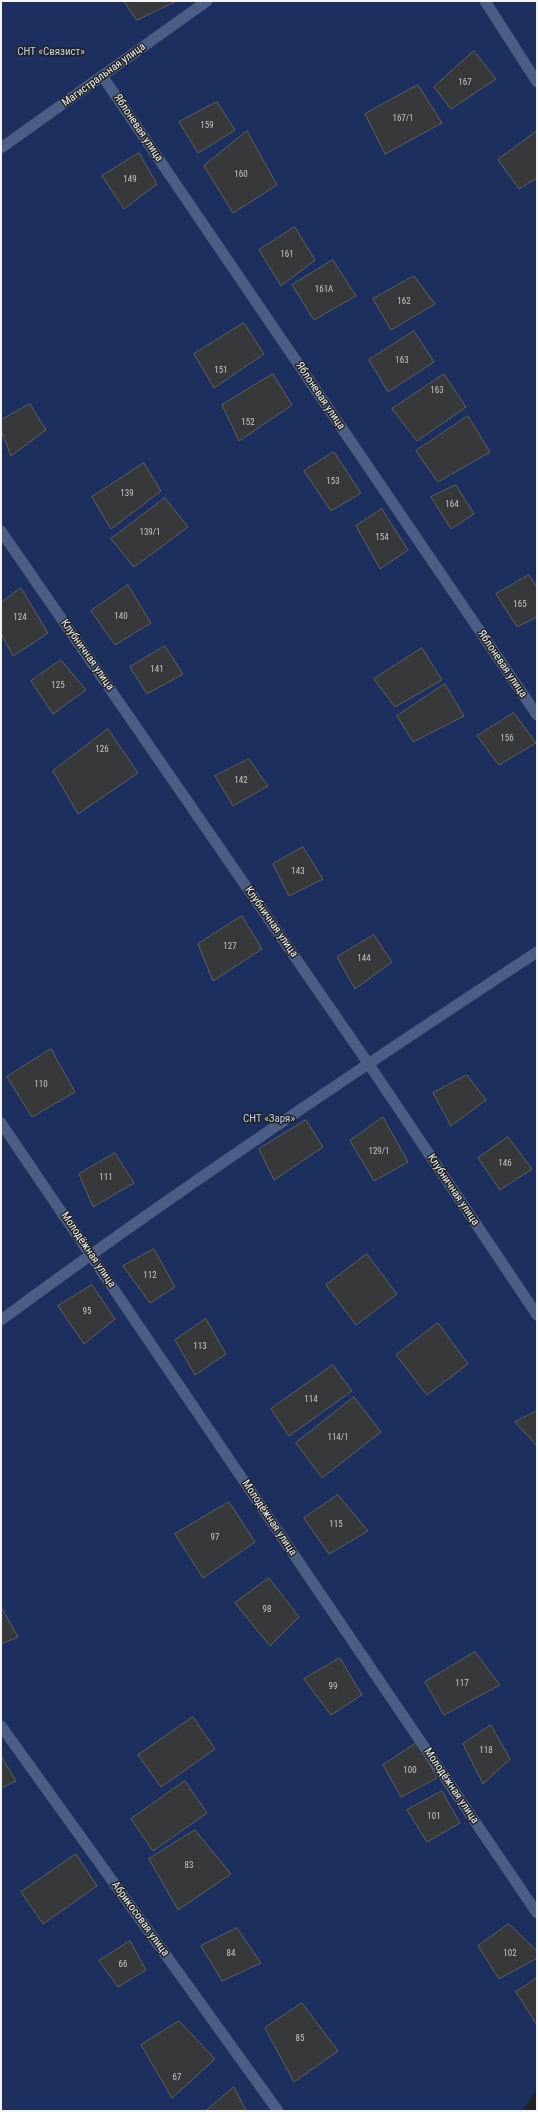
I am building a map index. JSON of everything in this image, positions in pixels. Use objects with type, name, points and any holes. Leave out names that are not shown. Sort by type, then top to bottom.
[{"type":"street","name":"Магистральная улица","points":[[1,148],[103,77],[207,1]]},
{"type":"street","points":[[484,1],[537,82]]},
{"type":"street","name":"Яблоневая улица","points":[[103,77],[537,715]]},
{"type":"street","name":"Клубничная улица","points":[[1,531],[368,1063],[537,1315]]},
{"type":"street","points":[[1,1320],[91,1254],[368,1063],[537,952]]},
{"type":"street","name":"Молодёжная улица","points":[[1,1123],[537,1913]]},
{"type":"street","name":"Абрикосовая улица","points":[[1,1726],[278,2111]]},
{"type":"green space","name":"СНТ «Заря»","points":[[1,1],[537,1],[537,2090],[522,2111],[1,2111]]},
{"type":"building","points":[[124,1],[177,1],[137,20]]},
{"type":"building","points":[[474,51],[496,79],[451,109],[434,87]]},
{"type":"building","points":[[418,85],[442,123],[385,154],[365,114]]},
{"type":"building","points":[[217,102],[235,130],[198,153],[179,122]]},
{"type":"building","points":[[247,131],[277,185],[233,213],[204,166]]},
{"type":"building","points":[[537,131],[537,178],[519,189],[498,160]]},
{"type":"building","points":[[139,153],[157,184],[124,209],[102,176]]},
{"type":"building","points":[[295,227],[315,260],[281,286],[259,250]]},
{"type":"building","points":[[333,260],[356,296],[314,320],[292,285]]},
{"type":"building","points":[[414,276],[435,304],[391,330],[373,299]]},
{"type":"building","points":[[244,323],[264,354],[214,388],[194,354]]},
{"type":"building","points":[[414,331],[434,362],[388,392],[369,360]]},
{"type":"building","points":[[273,374],[292,405],[239,441],[222,405]]},
{"type":"building","points":[[444,374],[466,407],[417,441],[392,409]]},
{"type":"building","points":[[30,404],[46,430],[11,456],[1,430],[1,420]]},
{"type":"building","points":[[468,416],[490,452],[438,482],[416,451]]},
{"type":"building","points":[[334,452],[361,493],[331,511],[304,471]]},
{"type":"building","points":[[144,463],[161,491],[111,529],[92,497]]},
{"type":"building","points":[[456,485],[474,514],[451,529],[431,497]]},
{"type":"building","points":[[165,498],[188,527],[134,567],[111,539]]},
{"type":"building","points":[[382,509],[408,550],[380,569],[356,526]]},
{"type":"building","points":[[529,575],[537,587],[537,617],[517,627],[496,594]]},
{"type":"building","points":[[128,585],[151,623],[115,645],[91,611]]},
{"type":"building","points":[[21,588],[48,633],[13,656],[1,634],[1,603]]},
{"type":"building","points":[[165,646],[183,674],[147,694],[130,667]]},
{"type":"building","points":[[422,648],[442,680],[395,707],[374,679]]},
{"type":"building","points":[[61,660],[86,690],[53,714],[31,681]]},
{"type":"building","points":[[445,684],[464,716],[413,742],[397,716]]},
{"type":"building","points":[[514,713],[536,743],[499,765],[477,736]]},
{"type":"building","points":[[108,729],[138,773],[78,814],[53,771]]},
{"type":"building","points":[[249,759],[268,786],[233,806],[215,776]]},
{"type":"building","points":[[303,847],[323,879],[289,896],[273,864]]},
{"type":"building","points":[[242,916],[262,949],[213,981],[198,944]]},
{"type":"building","points":[[374,935],[392,962],[355,989],[337,957]]},
{"type":"building","points":[[51,1049],[75,1092],[32,1117],[7,1077]]},
{"type":"building","points":[[467,1075],[486,1100],[451,1126],[433,1093]]},
{"type":"building","points":[[383,1117],[408,1162],[374,1181],[350,1141]]},
{"type":"building","points":[[306,1120],[323,1147],[274,1180],[259,1149]]},
{"type":"building","points":[[508,1137],[532,1169],[500,1190],[478,1158]]},
{"type":"building","points":[[115,1153],[134,1183],[93,1207],[79,1174]]},
{"type":"building","points":[[154,1249],[175,1287],[150,1303],[123,1266]]},
{"type":"building","points":[[367,1254],[397,1294],[356,1325],[326,1285]]},
{"type":"building","points":[[92,1285],[115,1319],[84,1344],[58,1306]]},
{"type":"building","points":[[206,1319],[226,1354],[195,1375],[175,1340]]},
{"type":"building","points":[[438,1323],[468,1364],[427,1395],[396,1355]]},
{"type":"building","points":[[333,1365],[352,1391],[289,1436],[271,1409]]},
{"type":"building","points":[[354,1397],[381,1432],[322,1478],[296,1443]]},
{"type":"building","points":[[537,1411],[537,1446],[515,1422]]},
{"type":"building","points":[[338,1495],[368,1531],[329,1554],[304,1518]]},
{"type":"building","points":[[229,1502],[255,1542],[203,1578],[175,1534]]},
{"type":"building","points":[[269,1578],[299,1617],[270,1646],[235,1603]]},
{"type":"building","points":[[1,1607],[18,1637],[1,1644]]},
{"type":"building","points":[[475,1652],[500,1685],[444,1715],[425,1682]]},
{"type":"building","points":[[340,1658],[362,1695],[331,1715],[304,1679]]},
{"type":"building","points":[[193,1717],[215,1749],[161,1787],[138,1755]]},
{"type":"building","points":[[491,1725],[510,1759],[483,1784],[463,1744]]},
{"type":"building","points":[[418,1742],[437,1778],[401,1797],[383,1765]]},
{"type":"building","points":[[1,1756],[16,1781],[1,1788]]},
{"type":"building","points":[[185,1781],[207,1813],[153,1851],[131,1819]]},
{"type":"building","points":[[442,1791],[460,1823],[427,1842],[407,1810]]},
{"type":"building","points":[[195,1830],[231,1874],[178,1910],[149,1859]]},
{"type":"building","points":[[76,1854],[97,1886],[43,1924],[21,1892]]},
{"type":"building","points":[[509,1924],[537,1951],[537,1958],[499,1979],[478,1946]]},
{"type":"building","points":[[237,1928],[261,1963],[222,1981],[201,1946]]},
{"type":"building","points":[[130,1941],[146,1970],[118,1987],[99,1961]]},
{"type":"building","points":[[537,1978],[537,2025],[516,1992]]},
{"type":"building","points":[[302,2003],[338,2051],[294,2082],[265,2028]]},
{"type":"building","points":[[179,2021],[215,2059],[172,2098],[141,2045]]},
{"type":"building","points":[[234,2087],[246,2111],[206,2111]]},
{"type":"park label","name":"СНТ «Связист»","points":[[51,52]]}]
